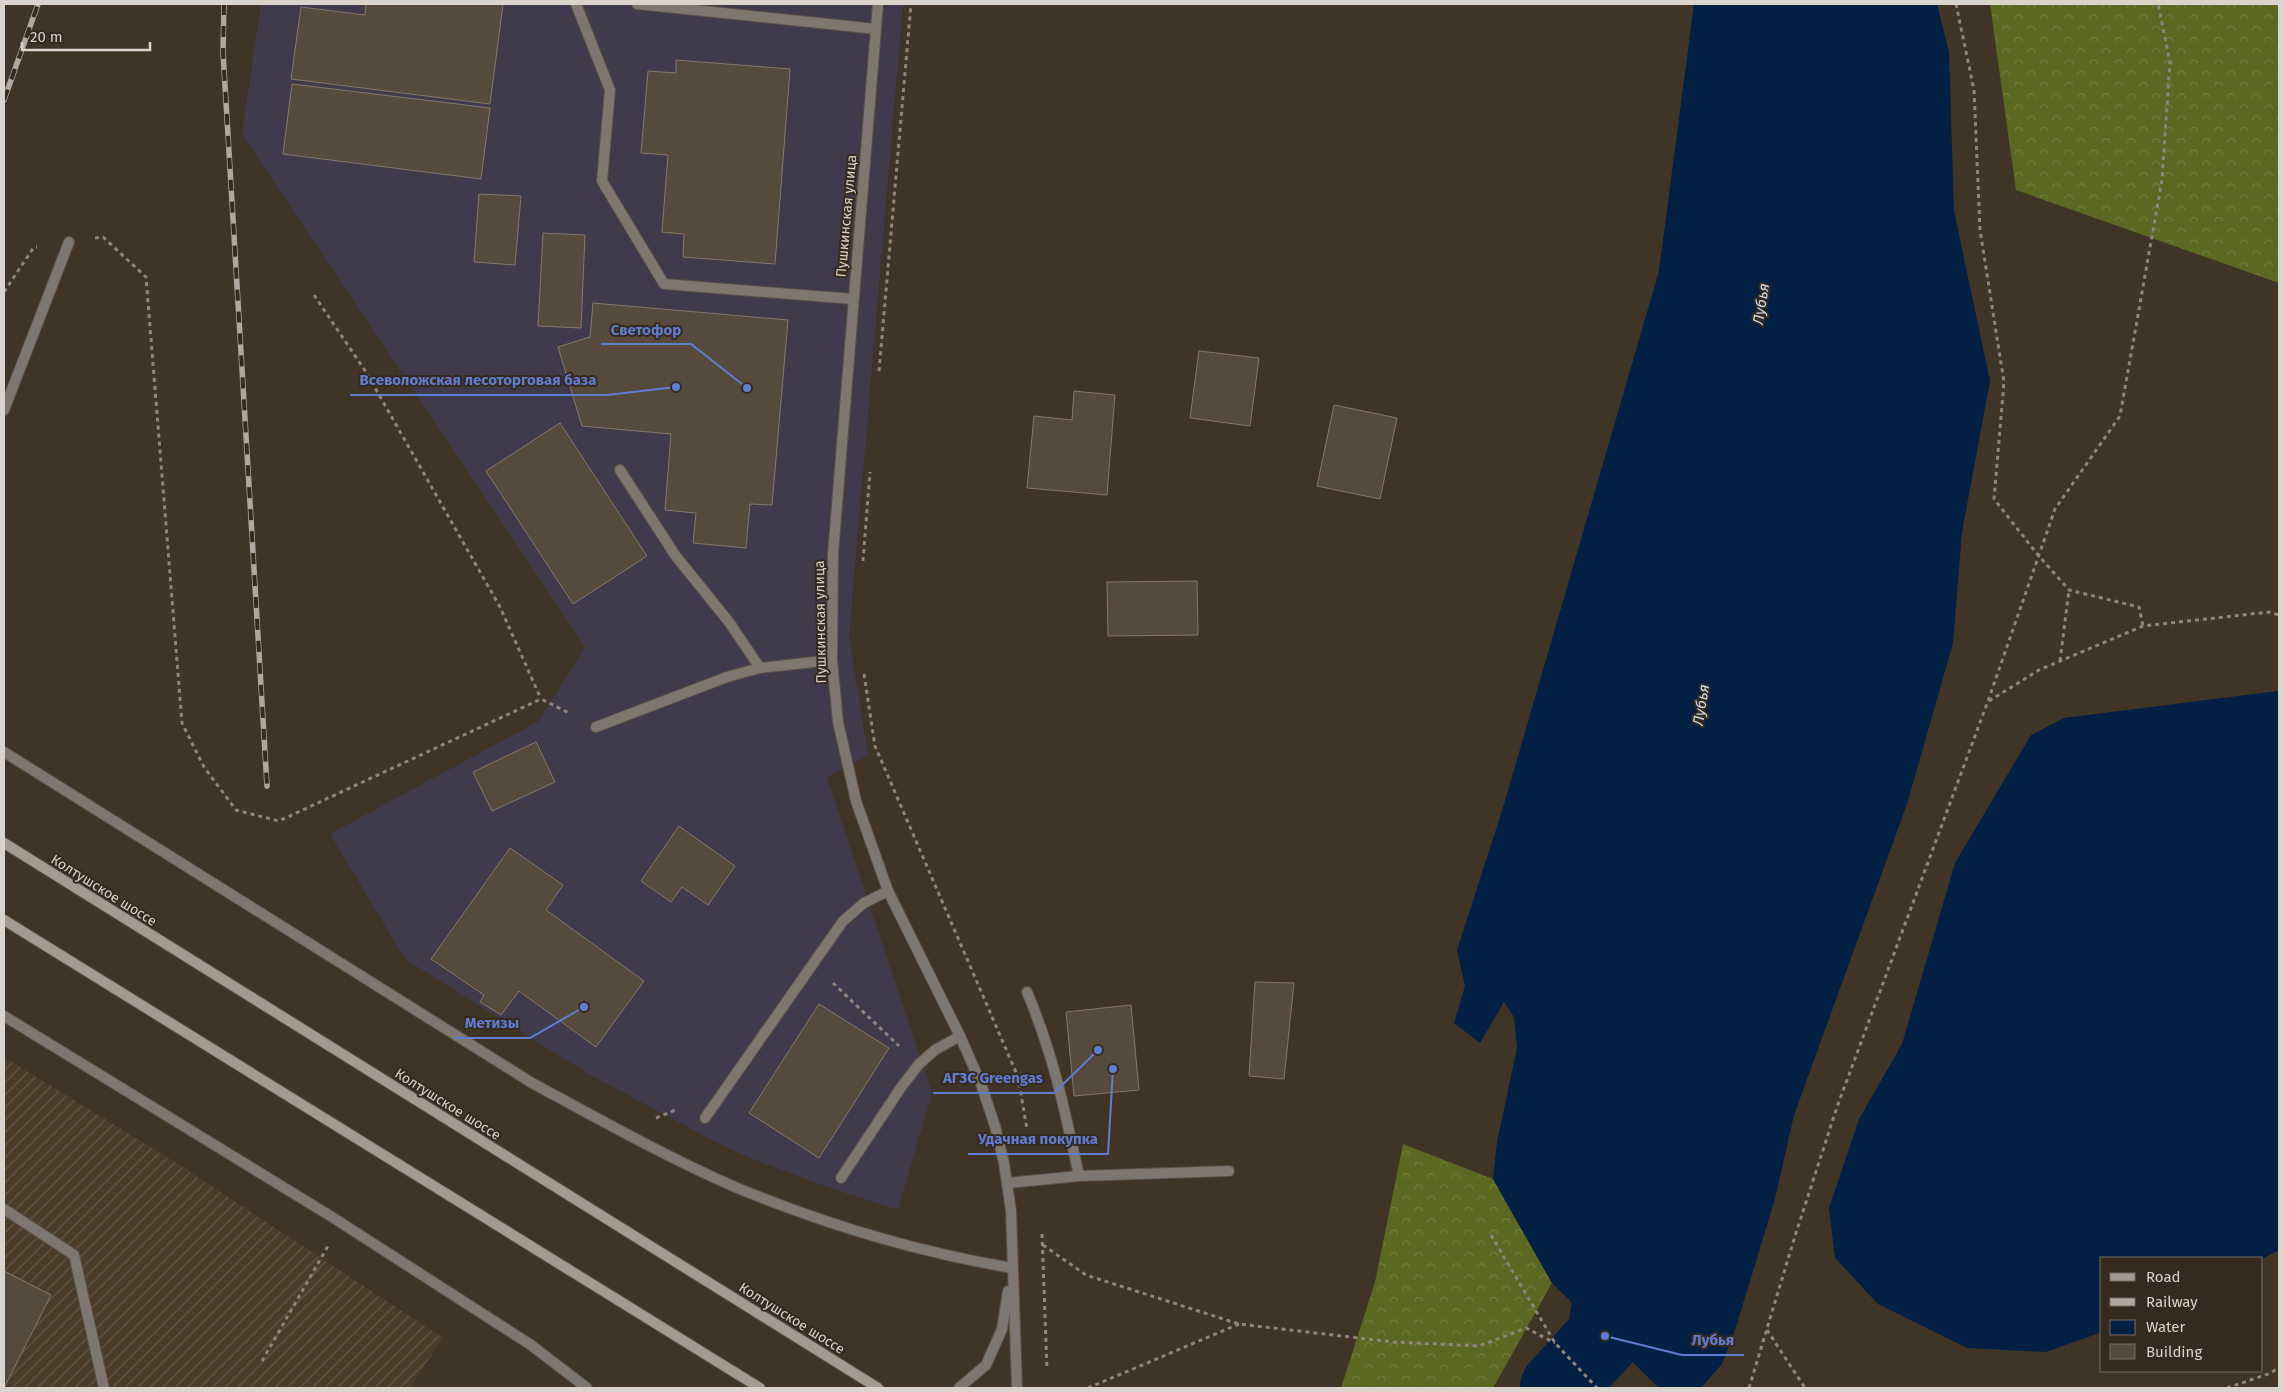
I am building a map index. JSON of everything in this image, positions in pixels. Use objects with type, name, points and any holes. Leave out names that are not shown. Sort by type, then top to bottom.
[{"type":"main road","name":"Колтушское шоссе","points":[[4,843],[876,1387]]},
{"type":"main road","points":[[4,920],[760,1388]]},
{"type":"street","points":[[576,4],[610,90],[602,181],[664,284],[853,299]]},
{"type":"street","points":[[636,4],[876,29]]},
{"type":"street","name":"Пушкинская улица","points":[[878,4],[833,554],[832,660],[838,722],[856,801],[888,891],[960,1036],[995,1126],[1004,1163],[1011,1212],[1017,1388]]},
{"type":"street","points":[[4,410],[69,242]]},
{"type":"street","points":[[620,470],[675,555],[729,622],[760,668]]},
{"type":"street","points":[[596,727],[727,677],[760,668],[832,660]]},
{"type":"street","points":[[4,752],[532,1083],[619,1130],[735,1186],[814,1217],[899,1244],[958,1259],[1012,1268]]},
{"type":"street","points":[[705,1118],[843,921],[864,903],[888,891]]},
{"type":"street","points":[[1027,992],[1043,1031],[1059,1084],[1079,1176]]},
{"type":"street","points":[[4,1016],[349,1228],[531,1345],[587,1388]]},
{"type":"street","points":[[841,1178],[902,1086],[919,1064],[935,1050],[960,1036]]},
{"type":"street","points":[[1007,1183],[1079,1176],[1229,1171]]},
{"type":"street","points":[[4,1209],[74,1255],[104,1388]]},
{"type":"street","name":"Пушкинская улица","points":[[959,1388],[986,1365],[1002,1329],[1012,1268]]},
{"type":"street","points":[[876,1387],[887,1388]]},
{"type":"path","points":[[878,380],[911,4]]},
{"type":"path","points":[[1956,4],[1974,90],[1980,230],[2004,382],[1994,498],[2038,555],[2070,590],[2139,606],[2143,626]]},
{"type":"path","points":[[1749,1388],[1837,1108],[1988,701],[2055,509],[2120,416],[2162,180],[2170,62],[2158,4]]},
{"type":"path","points":[[4,292],[34,247],[103,237],[146,277],[182,723],[204,767],[236,810],[279,821],[541,698]]},
{"type":"path","points":[[314,295],[366,372],[500,607],[541,698],[596,727]]},
{"type":"path","points":[[863,566],[871,468]]},
{"type":"path","points":[[2060,662],[2070,590]]},
{"type":"path","points":[[1988,701],[2039,670],[2143,626],[2269,612],[2279,615]]},
{"type":"path","points":[[863,672],[875,746],[1018,1077],[1028,1136]]},
{"type":"path","points":[[812,964],[919,1064]]},
{"type":"path","points":[[1491,1235],[1555,1343],[1597,1388]]},
{"type":"path","points":[[262,1361],[329,1245]]},
{"type":"path","points":[[1043,1245],[1086,1275],[1239,1324],[1393,1342],[1479,1346],[1526,1328],[1555,1343]]},
{"type":"path","points":[[1088,1388],[1239,1324]]},
{"type":"path","points":[[1766,1329],[1804,1388]]},
{"type":"path","points":[[2226,1388],[2271,1373],[2279,1367]]},
{"type":"shaded area","points":[[261,4],[903,4],[849,636],[868,755],[827,778],[932,1093],[898,1210],[836,1190],[750,1158],[714,1141],[587,1073],[405,959],[330,834],[539,721],[585,647],[242,134]]},
{"type":"shaded area","points":[[4,1057],[178,1164],[443,1338],[410,1388],[4,1388]]},
{"type":"green space","points":[[1990,4],[2279,4],[2279,283],[2016,190]]},
{"type":"green space","points":[[1403,1144],[1493,1179],[1552,1283],[1493,1388],[1341,1388],[1375,1282]]},
{"type":"water","points":[[1694,4],[1937,4],[1949,52],[1954,211],[1990,381],[1962,532],[1953,643],[1907,804],[1794,1115],[1775,1199],[1736,1327],[1722,1364],[1701,1388],[1659,1388],[1552,1283],[1493,1179],[1497,1142],[1517,1048],[1514,1017],[1504,1002],[1480,1043],[1454,1023],[1465,986],[1457,950],[1502,811],[1659,271]]},
{"type":"water","points":[[2278,691],[2279,1250],[2263,1258],[2100,1257],[2100,1333],[2046,1352],[1967,1348],[1878,1304],[1835,1258],[1829,1208],[1859,1119],[1902,1044],[1955,863],[2031,735],[2064,718]]},
{"type":"building","points":[[366,4],[503,4],[490,104],[291,79],[301,7],[365,15]]},
{"type":"building","points":[[676,60],[790,69],[775,264],[683,257],[684,234],[662,232],[668,155],[641,153],[648,71],[676,73]]},
{"type":"building","points":[[292,84],[490,108],[481,179],[283,154]]},
{"type":"building","points":[[479,194],[521,196],[515,265],[474,262]]},
{"type":"building","points":[[543,233],[585,235],[581,328],[538,326]]},
{"type":"building","points":[[593,303],[788,320],[772,505],[750,504],[746,548],[693,543],[696,513],[665,510],[671,434],[582,426],[558,347],[590,337]]},
{"type":"building","points":[[1199,351],[1259,358],[1250,426],[1190,418]]},
{"type":"building","points":[[1074,391],[1115,395],[1107,495],[1027,488],[1034,416],[1072,420]]},
{"type":"building","points":[[1334,405],[1397,418],[1380,499],[1317,486]]},
{"type":"building","points":[[560,423],[647,556],[573,604],[486,471]]},
{"type":"building","points":[[1197,581],[1198,635],[1108,636],[1107,582]]},
{"type":"building","points":[[536,742],[555,782],[492,811],[473,772]]},
{"type":"building","points":[[679,826],[735,866],[708,905],[682,887],[671,902],[641,881]]},
{"type":"building","points":[[510,848],[563,885],[546,910],[644,981],[596,1047],[519,991],[501,1015],[480,1002],[484,995],[431,959]]},
{"type":"building","points":[[1255,982],[1294,983],[1284,1079],[1249,1076]]},
{"type":"building","points":[[819,1004],[889,1048],[819,1158],[749,1113]]},
{"type":"building","points":[[1131,1005],[1139,1090],[1074,1096],[1066,1012]]},
{"type":"building","points":[[4,1271],[51,1295],[4,1388]]},
{"type":"waterway","name":"Лубья","points":[[1558,1388],[1605,1336],[1621,1233]]},
{"type":"railway","points":[[4,100],[38,4]]},
{"type":"railway","points":[[224,4],[223,52],[267,786]]},
{"type":"place","name":"Всеволожская лесоторговая база","points":[[676,387]]},
{"type":"place","name":"Светофор","points":[[747,388]]},
{"type":"place","name":"Метизы","points":[[584,1007]]},
{"type":"place","name":"АГЗС Greengas","points":[[1098,1050]]},
{"type":"place","name":"Удачная покупка","points":[[1113,1069]]},
{"type":"place","name":"Лубья","points":[[1605,1336]]}]
